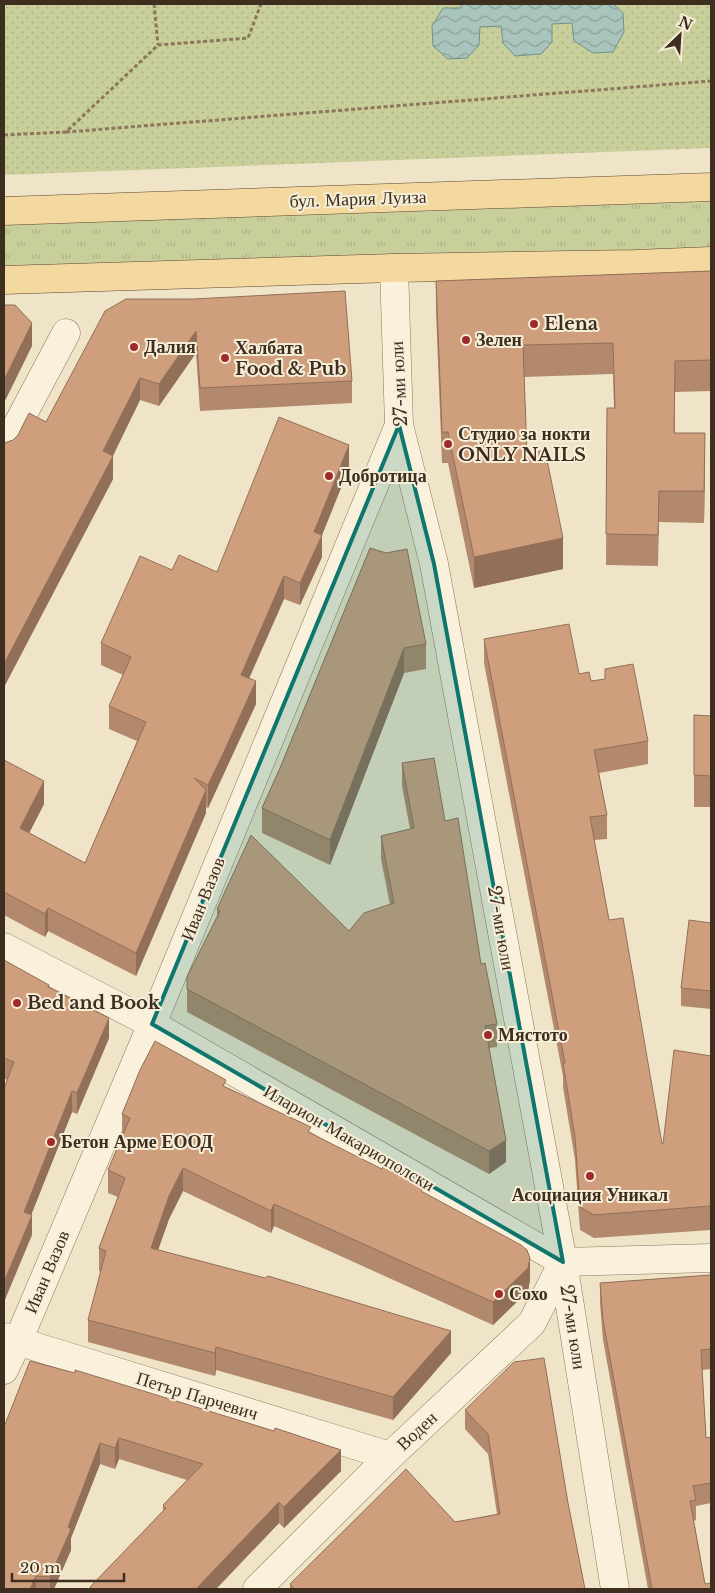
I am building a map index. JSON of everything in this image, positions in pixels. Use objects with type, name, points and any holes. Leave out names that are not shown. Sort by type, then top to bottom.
[{"type":"main road","name":"бул. Мария Луиза","points":[[4,211],[711,187]]},
{"type":"main road","points":[[4,280],[394,268],[711,261]]},
{"type":"street","name":"27-ми юли","points":[[394,268],[399,425],[434,564],[563,1262],[615,1589]]},
{"type":"street","points":[[4,450],[66,333]]},
{"type":"street","name":"Иван Вазов","points":[[4,1370],[11,1339],[152,1024],[399,425]]},
{"type":"street","name":"Иларион Макариополски","points":[[4,947],[152,1024],[563,1262]]},
{"type":"street","points":[[563,1262],[711,1258]]},
{"type":"street","name":"Воден","points":[[257,1589],[390,1456],[532,1323],[563,1262]]},
{"type":"street","name":"Петър Парчевич","points":[[11,1339],[390,1456]]},
{"type":"path","points":[[154,4],[158,45]]},
{"type":"path","points":[[66,132],[158,45],[248,38],[261,4]]},
{"type":"path","points":[[4,135],[66,132],[711,81]]},
{"type":"highlighted area","points":[[399,425],[434,564],[563,1262],[152,1024]]},
{"type":"green space","points":[[4,4],[711,4],[711,148],[4,175]]},
{"type":"green space","points":[[711,184],[711,254],[4,278],[4,211]]},
{"type":"water","points":[[461,4],[613,4],[623,13],[624,32],[613,52],[593,53],[574,41],[572,23],[552,24],[552,42],[541,54],[515,56],[503,43],[501,26],[480,27],[479,45],[467,58],[448,59],[433,46],[432,26],[443,8],[461,8]]},
{"type":"building","points":[[711,271],[711,360],[675,361],[674,433],[705,433],[704,491],[659,491],[658,535],[606,534],[607,408],[615,408],[613,343],[523,345],[527,454],[545,450],[563,538],[474,557],[448,432],[442,432],[436,281]]},
{"type":"building","points":[[345,291],[352,381],[200,388],[196,331],[159,384],[140,378],[103,451],[113,456],[4,664],[4,443],[13,440],[18,435],[29,413],[46,422],[105,311],[126,299],[194,299]]},
{"type":"building","points":[[4,305],[15,305],[32,323],[4,380]]},
{"type":"building","points":[[279,417],[349,445],[314,532],[322,535],[300,583],[284,576],[241,675],[256,681],[222,756],[208,785],[194,778],[206,790],[136,953],[48,908],[45,914],[4,892],[4,760],[44,781],[20,828],[85,863],[146,722],[109,706],[131,657],[101,643],[140,556],[172,570],[179,555],[217,572]]},
{"type":"building","points":[[370,548],[386,553],[407,549],[426,644],[404,648],[330,840],[262,808]]},
{"type":"building","points":[[569,624],[579,674],[589,672],[591,681],[605,679],[605,669],[633,664],[648,741],[594,750],[607,815],[590,817],[609,920],[623,918],[662,1144],[674,1050],[711,1056],[711,1206],[594,1215],[580,1207],[575,1137],[563,1063],[565,1063],[484,639]]},
{"type":"building","points":[[694,715],[711,716],[711,776],[694,775]]},
{"type":"building","points":[[434,758],[445,821],[458,818],[481,964],[485,963],[497,1024],[485,1026],[506,1140],[489,1151],[187,989],[187,977],[220,911],[217,909],[251,835],[349,931],[364,913],[394,903],[381,836],[414,828],[402,763]]},
{"type":"building","points":[[689,920],[711,923],[711,991],[681,988]]},
{"type":"building","points":[[4,960],[49,985],[48,987],[109,1018],[77,1093],[72,1091],[24,1212],[32,1215],[4,1282],[4,1088],[14,1062],[4,1058]]},
{"type":"building","points":[[155,1041],[226,1080],[223,1086],[311,1127],[308,1132],[382,1169],[386,1161],[424,1186],[421,1191],[521,1245],[527,1250],[530,1258],[528,1268],[493,1302],[274,1204],[271,1211],[183,1168],[169,1196],[151,1248],[265,1278],[268,1276],[451,1331],[393,1397],[216,1347],[215,1353],[88,1320],[106,1251],[99,1248],[125,1178],[108,1170],[130,1118],[122,1114],[140,1070]]},
{"type":"building","points":[[711,1275],[711,1349],[701,1350],[706,1438],[711,1437],[711,1483],[693,1486],[696,1500],[690,1501],[705,1584],[711,1583],[711,1589],[652,1589],[603,1320],[600,1283]]},
{"type":"building","points":[[544,1358],[568,1503],[585,1589],[294,1589],[290,1584],[406,1469],[455,1522],[500,1514],[488,1434],[465,1410],[514,1362]]},
{"type":"building","points":[[30,1361],[75,1373],[75,1370],[274,1431],[275,1428],[341,1450],[284,1507],[279,1502],[196,1589],[92,1589],[90,1587],[166,1508],[163,1505],[203,1464],[119,1438],[115,1448],[100,1443],[68,1527],[71,1529],[50,1577],[36,1576],[30,1589],[4,1589],[4,1427]]},
{"type":"place","name":"Elena","points":[[534,324]]},
{"type":"place","name":"Зелен","points":[[466,340]]},
{"type":"place","name":"Далия","points":[[134,347]]},
{"type":"place","name":"Халбата Food & Pub","points":[[225,358]]},
{"type":"place","name":"Студио за нокти ONLY NAILS","points":[[448,444]]},
{"type":"place","name":"Добротица","points":[[329,476]]},
{"type":"place","name":"Bed and Book","points":[[17,1003]]},
{"type":"place","name":"Мястото","points":[[488,1035]]},
{"type":"place","name":"Бетон Арме ЕООД","points":[[51,1142]]},
{"type":"place","name":"Асоциация Уникал","points":[[590,1176]]},
{"type":"place","name":"Сохо","points":[[499,1294]]}]
